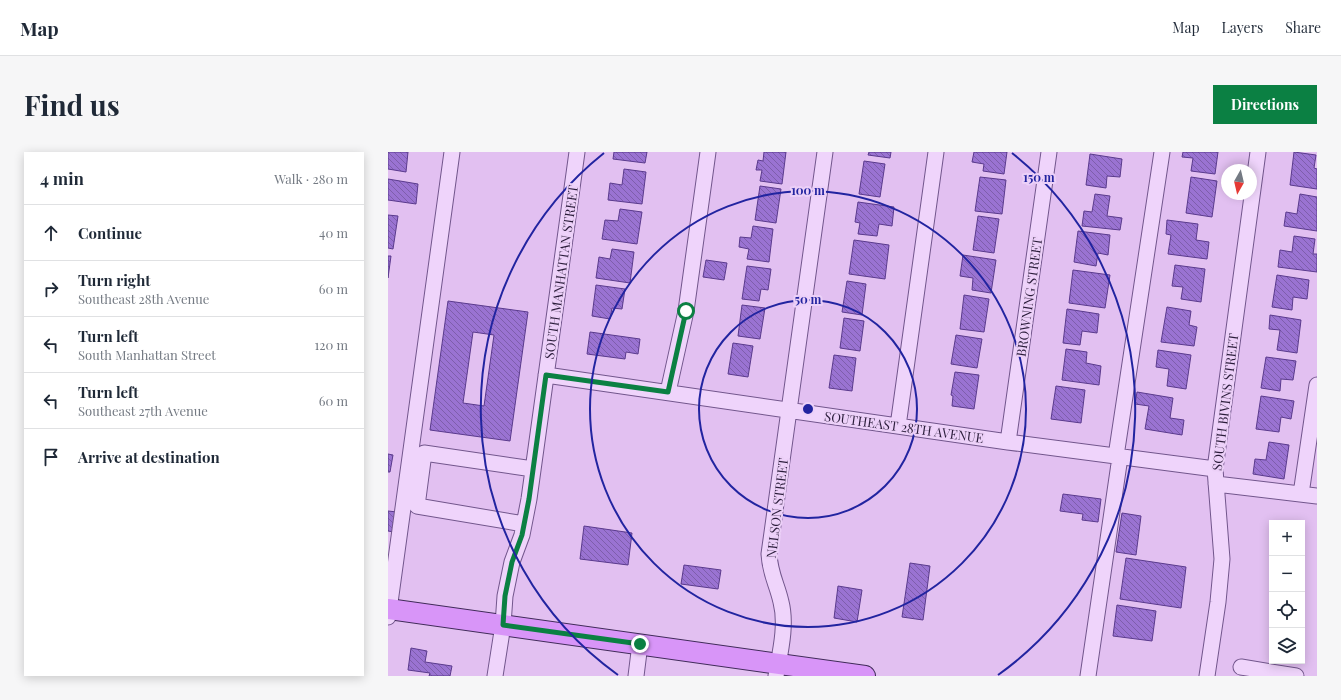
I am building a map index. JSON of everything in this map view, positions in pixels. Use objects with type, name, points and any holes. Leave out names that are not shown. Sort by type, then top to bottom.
[{"type":"main road","points":[[388,612],[503,625],[640,644],[777,670],[865,676]]},
{"type":"street","points":[[388,612],[452,152]]},
{"type":"street","name":"SOUTH MANHATTAN STREET","points":[[495,676],[503,625],[505,596],[512,562],[522,535],[533,469],[577,152]]},
{"type":"street","points":[[668,392],[686,311],[708,152]]},
{"type":"street","name":"NELSON STREET","points":[[777,670],[783,626],[782,602],[770,568],[769,554],[825,152]]},
{"type":"street","points":[[898,426],[936,152]]},
{"type":"street","name":"BROWNING STREET","points":[[1008,442],[1049,152]]},
{"type":"street","points":[[1088,676],[1162,152]]},
{"type":"street","name":"SOUTH BIVINS STREET","points":[[1207,676],[1218,602],[1222,559],[1215,476],[1258,152]]},
{"type":"street","name":"SOUTHEAST 28TH AVENUE","points":[[546,375],[1008,442],[1118,456],[1317,496]]},
{"type":"street","points":[[1301,494],[1317,385]]},
{"type":"street","points":[[524,524],[417,506],[424,453],[533,469]]},
{"type":"street","points":[[636,676],[640,644]]},
{"type":"street","points":[[1241,667],[1296,676]]},
{"type":"building","points":[[388,152],[408,152],[406,172],[388,169]]},
{"type":"building","points":[[614,152],[647,152],[645,163],[613,159]]},
{"type":"building","points":[[764,152],[786,152],[782,184],[760,181],[762,170],[756,170],[758,160],[763,161]]},
{"type":"building","points":[[869,152],[891,152],[890,158],[868,155]]},
{"type":"building","points":[[974,152],[1007,152],[1004,174],[983,171],[984,164],[972,162]]},
{"type":"building","points":[[1183,152],[1218,152],[1215,174],[1191,171],[1193,158],[1182,157]]},
{"type":"building","points":[[1294,152],[1316,155],[1314,168],[1317,169],[1317,189],[1290,185]]},
{"type":"building","points":[[1090,154],[1122,159],[1120,177],[1107,176],[1106,188],[1086,185]]},
{"type":"building","points":[[864,161],[885,164],[880,197],[859,194]]},
{"type":"building","points":[[624,169],[646,172],[642,204],[608,200],[610,183],[622,185]]},
{"type":"building","points":[[980,177],[1006,180],[1002,214],[975,211]]},
{"type":"building","points":[[1191,177],[1217,181],[1212,217],[1186,213]]},
{"type":"building","points":[[388,179],[418,184],[416,204],[388,200]]},
{"type":"building","points":[[760,186],[781,189],[776,223],[755,220]]},
{"type":"building","points":[[1095,194],[1110,196],[1107,216],[1122,218],[1120,230],[1082,226],[1084,211],[1092,212]]},
{"type":"building","points":[[1300,194],[1317,197],[1317,231],[1284,226],[1286,212],[1297,214]]},
{"type":"building","points":[[858,202],[894,207],[892,226],[879,224],[877,236],[858,234],[860,223],[855,222]]},
{"type":"building","points":[[620,209],[642,212],[637,244],[602,239],[605,220],[618,221]]},
{"type":"building","points":[[388,215],[398,216],[393,249],[388,248]]},
{"type":"building","points":[[978,216],[999,219],[994,253],[973,250]]},
{"type":"building","points":[[1167,220],[1198,224],[1196,240],[1209,242],[1207,259],[1168,254],[1171,235],[1166,234]]},
{"type":"building","points":[[753,226],[773,229],[769,262],[747,259],[749,249],[739,247],[740,237],[751,238]]},
{"type":"building","points":[[1078,231],[1110,235],[1108,255],[1098,253],[1096,266],[1074,262]]},
{"type":"building","points":[[1294,236],[1315,239],[1313,254],[1317,254],[1317,272],[1278,267],[1280,250],[1292,252]]},
{"type":"building","points":[[854,240],[889,245],[885,279],[849,274]]},
{"type":"building","points":[[612,249],[634,252],[630,283],[596,278],[599,257],[610,259]]},
{"type":"building","points":[[963,255],[996,260],[991,293],[972,290],[973,278],[960,276]]},
{"type":"building","points":[[388,256],[391,256],[388,278]]},
{"type":"building","points":[[706,260],[727,263],[724,280],[703,277]]},
{"type":"building","points":[[1175,265],[1205,269],[1201,302],[1181,299],[1183,287],[1172,286]]},
{"type":"building","points":[[747,266],[771,269],[768,290],[761,289],[759,301],[742,299]]},
{"type":"building","points":[[1073,270],[1110,275],[1105,308],[1069,303]]},
{"type":"building","points":[[1277,275],[1309,280],[1307,299],[1293,297],[1292,310],[1272,307]]},
{"type":"building","points":[[847,281],[866,284],[862,315],[842,312]]},
{"type":"building","points":[[596,285],[625,289],[622,309],[612,308],[610,319],[592,316]]},
{"type":"building","points":[[964,295],[989,299],[984,332],[960,329]]},
{"type":"building","points":[[448,301],[528,312],[510,441],[430,430]],"holes":[[[473,332],[494,335],[484,406],[463,403]]]},
{"type":"building","points":[[742,305],[765,308],[760,339],[738,336]]},
{"type":"building","points":[[1167,307],[1191,311],[1189,325],[1197,327],[1194,346],[1161,342]]},
{"type":"building","points":[[1067,309],[1099,314],[1097,333],[1082,331],[1080,345],[1063,343]]},
{"type":"building","points":[[1270,315],[1301,320],[1297,353],[1277,350],[1280,330],[1269,329]]},
{"type":"building","points":[[844,318],[864,321],[860,351],[840,348]]},
{"type":"building","points":[[590,332],[640,339],[638,354],[626,352],[625,359],[587,354]]},
{"type":"building","points":[[956,335],[982,339],[977,368],[951,364]]},
{"type":"building","points":[[733,343],[753,346],[748,377],[728,374]]},
{"type":"building","points":[[1066,349],[1087,352],[1086,363],[1101,366],[1099,385],[1062,380]]},
{"type":"building","points":[[1158,350],[1191,355],[1186,389],[1167,386],[1169,369],[1156,367]]},
{"type":"building","points":[[834,355],[856,358],[852,391],[829,388]]},
{"type":"building","points":[[1266,357],[1296,361],[1293,380],[1281,379],[1280,391],[1261,388]]},
{"type":"building","points":[[955,372],[979,375],[974,409],[952,406],[953,396],[951,395]]},
{"type":"building","points":[[1056,386],[1085,390],[1081,423],[1051,419]]},
{"type":"building","points":[[1137,392],[1173,398],[1170,418],[1184,420],[1182,435],[1145,429],[1149,406],[1135,404]]},
{"type":"building","points":[[1261,396],[1294,401],[1291,419],[1281,417],[1279,432],[1256,429]]},
{"type":"building","points":[[1269,442],[1289,445],[1284,479],[1253,474],[1255,459],[1266,460]]},
{"type":"building","points":[[388,454],[393,455],[390,472],[388,472]]},
{"type":"building","points":[[1063,494],[1101,499],[1098,522],[1082,520],[1083,514],[1060,511]]},
{"type":"building","points":[[388,511],[397,512],[394,532],[388,531]]},
{"type":"building","points":[[1122,513],[1141,516],[1136,555],[1116,552]]},
{"type":"building","points":[[584,526],[632,533],[628,565],[580,559]]},
{"type":"building","points":[[1126,558],[1186,567],[1181,608],[1120,599]]},
{"type":"building","points":[[910,563],[930,566],[923,620],[902,617]]},
{"type":"building","points":[[684,565],[721,570],[718,589],[681,584]]},
{"type":"building","points":[[838,586],[862,590],[857,622],[834,618]]},
{"type":"building","points":[[1117,605],[1156,611],[1152,641],[1113,636]]},
{"type":"building","points":[[411,648],[427,651],[425,662],[452,666],[450,676],[429,676],[430,673],[408,670]]},
{"type":"route","points":[[640,644],[503,625],[505,596],[512,562],[522,535],[529,499],[546,375],[668,392],[686,311]]}]
